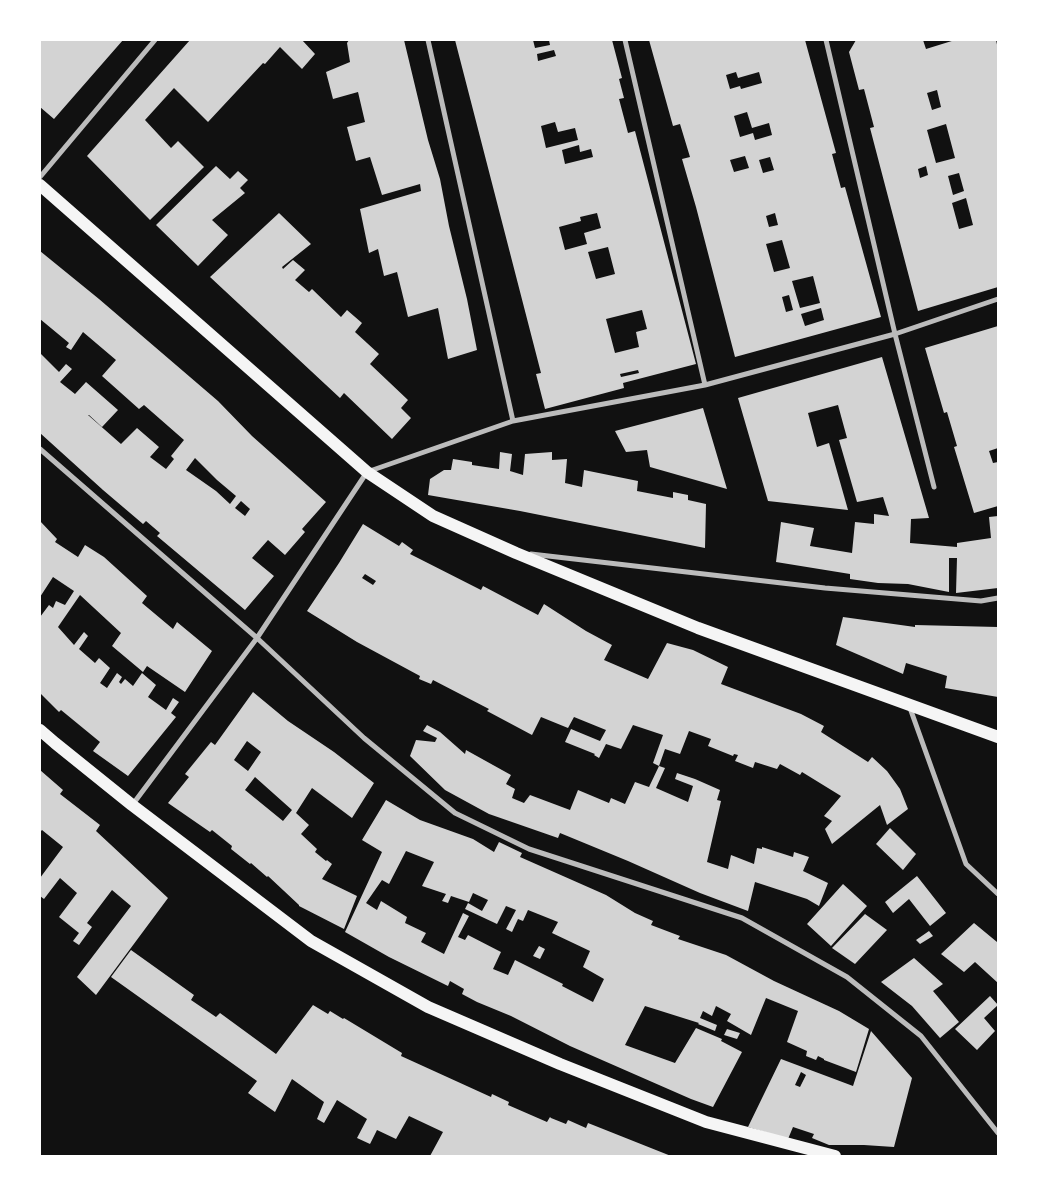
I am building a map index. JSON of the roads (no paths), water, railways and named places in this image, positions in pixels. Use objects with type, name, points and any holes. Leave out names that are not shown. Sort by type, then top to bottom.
[{"type":"main road","points":[[40,185],[367,472],[433,516],[516,553],[698,628],[998,737]]},
{"type":"main road","points":[[40,730],[132,805],[311,941],[428,1007],[560,1064],[706,1122],[835,1156]]},
{"type":"street","points":[[40,177],[156,40]]},
{"type":"street","points":[[428,40],[513,421]]},
{"type":"street","points":[[626,40],[705,385]]},
{"type":"street","points":[[826,40],[895,334],[934,487]]},
{"type":"street","points":[[132,805],[257,638],[367,472],[513,421],[705,385],[895,334],[998,299]]},
{"type":"street","points":[[40,450],[257,638],[364,738],[455,813],[529,850],[742,918],[847,977],[921,1036],[998,1133]]},
{"type":"street","points":[[516,553],[826,588],[981,601],[998,598]]},
{"type":"street","points":[[910,705],[966,864],[998,894]]}]
